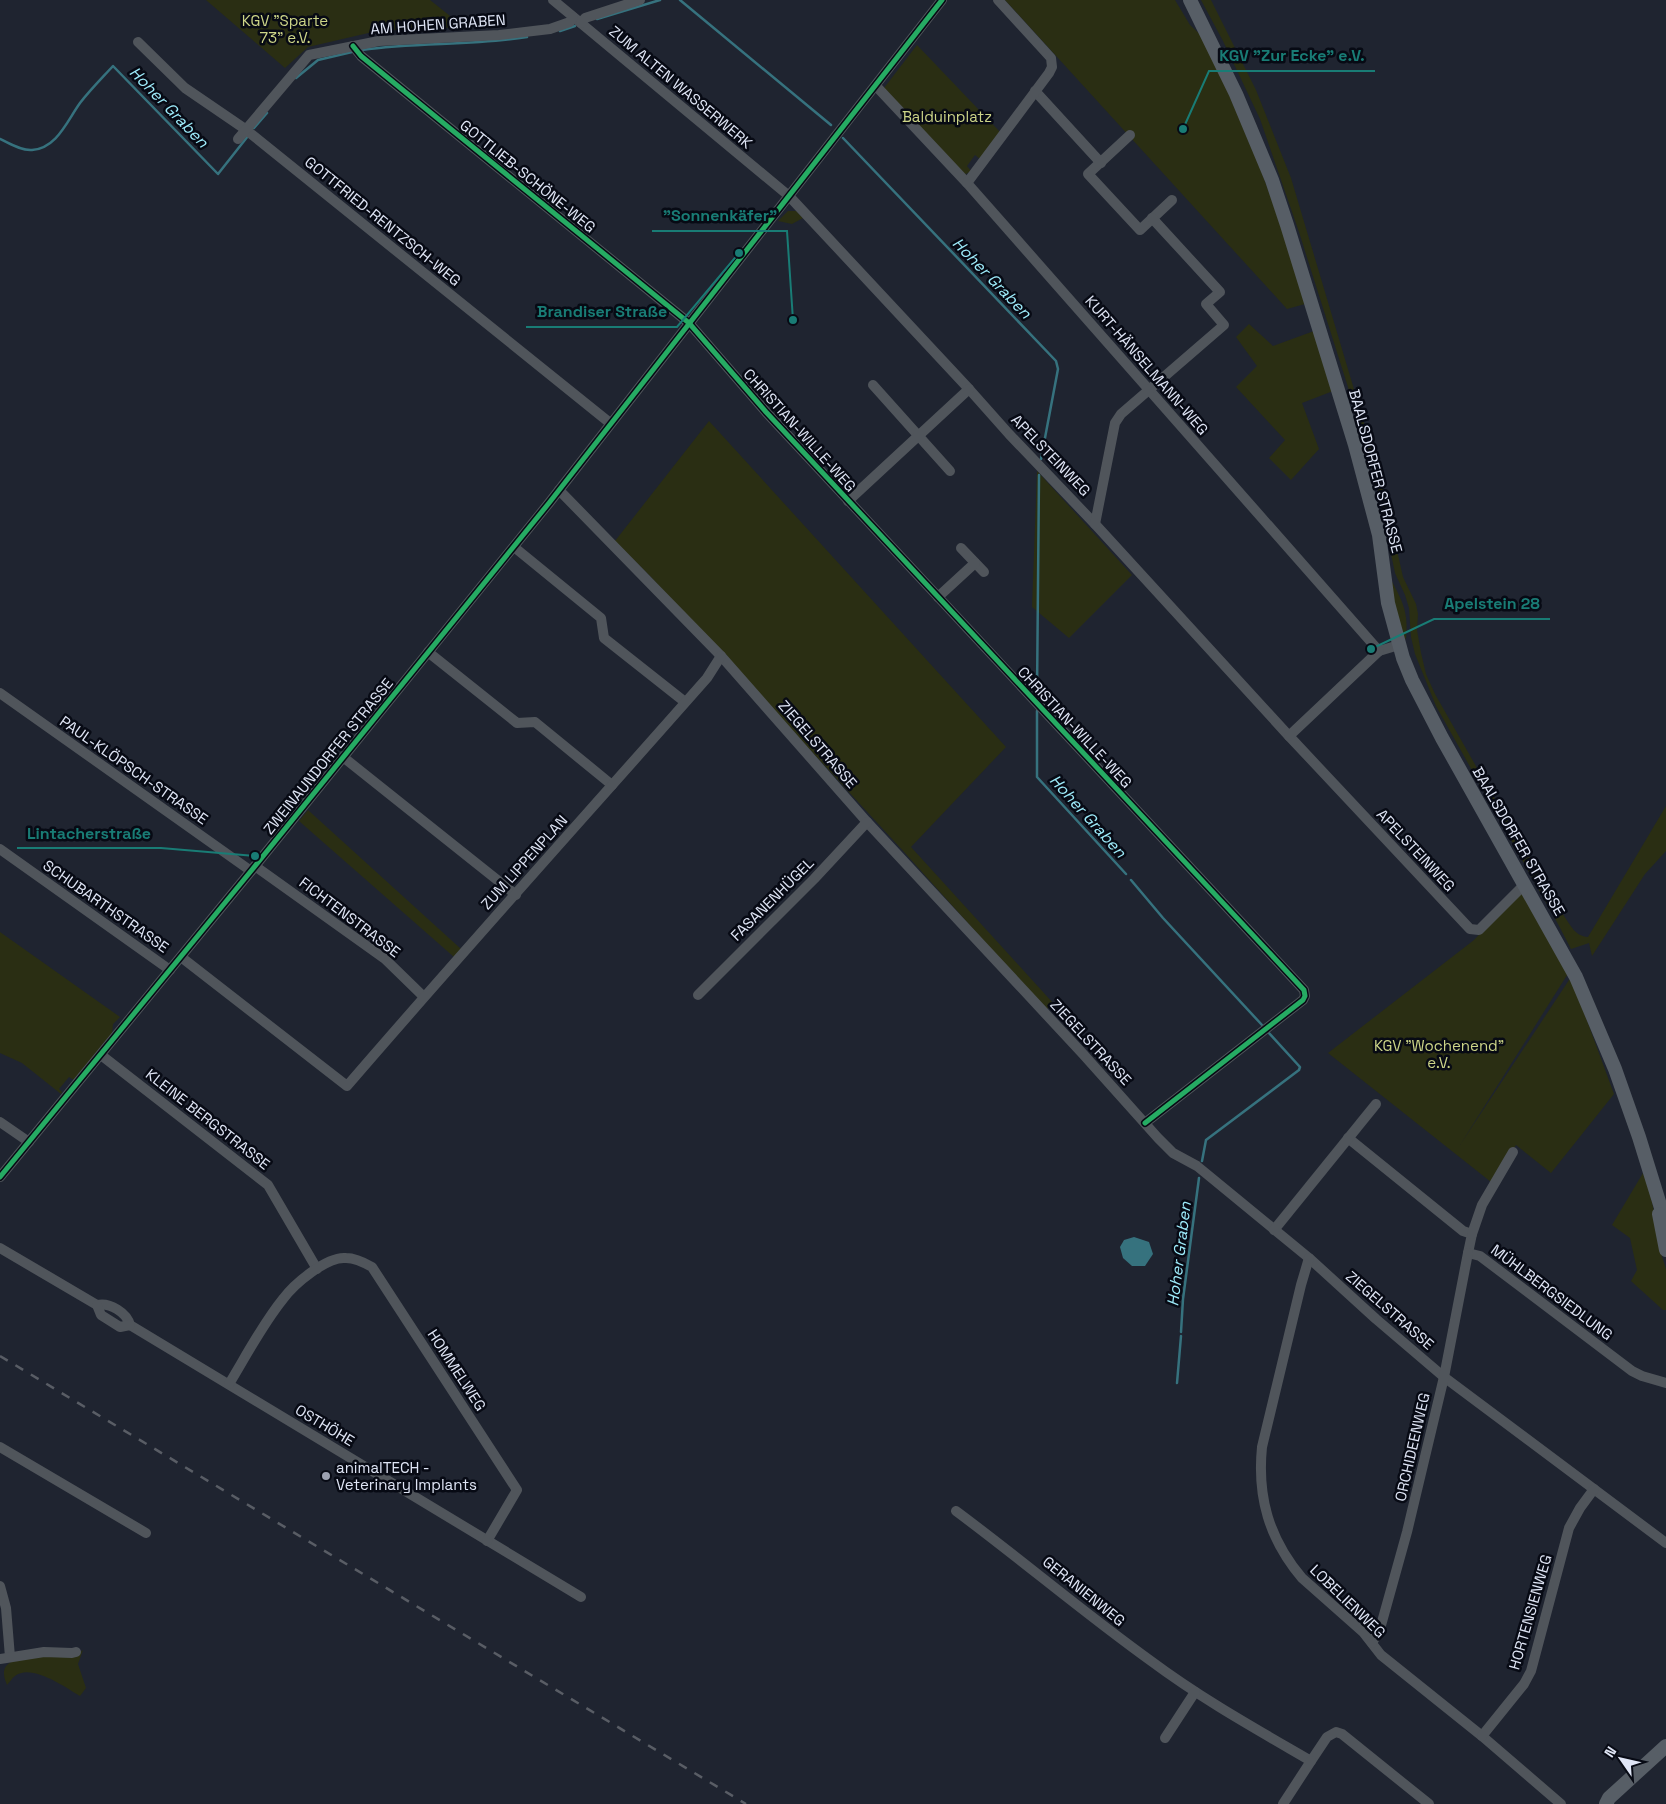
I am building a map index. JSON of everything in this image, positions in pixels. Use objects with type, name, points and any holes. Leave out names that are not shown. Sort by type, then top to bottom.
[{"type":"main road","name":"BAALSDORFER STRASSE","points":[[1190,1],[1236,94],[1272,180],[1287,225],[1355,445],[1379,535],[1388,603],[1399,645],[1412,680],[1442,738],[1576,977],[1615,1069],[1666,1224]]},
{"type":"main road","name":"BAALSDORFER STRASSE","points":[[1654,1184],[1666,1250]]},
{"type":"main road","points":[[1606,1804],[1610,1798],[1666,1746]]},
{"type":"street","name":"ZUM ALTEN WASSERWERK","points":[[554,0],[789,196]]},
{"type":"street","name":"AM HOHEN GRABEN","points":[[238,139],[309,55],[379,41],[453,39],[550,29],[640,0]]},
{"type":"street","name":"ZWEINAUNDORFER STRASSE","points":[[0,1177],[514,547],[942,0]]},
{"type":"street","points":[[967,183],[1052,67],[1051,58],[998,0]]},
{"type":"street","name":"GOTTFRIED-RENTZSCH-WEG","points":[[138,42],[185,88],[245,129],[610,423]]},
{"type":"street","name":"GOTTLIEB-SCHÖNE-WEG","points":[[352,46],[361,56],[689,323]]},
{"type":"street","name":"KURT-HÄNSELMANN-WEG","points":[[876,86],[967,183],[1379,651]]},
{"type":"street","points":[[1036,91],[1101,163]]},
{"type":"street","points":[[1130,135],[1088,174],[1140,230],[1172,200]]},
{"type":"street","name":"APELSTEINWEG","points":[[789,196],[969,388],[1008,434],[1095,524],[1289,736],[1470,929],[1479,930],[1525,884]]},
{"type":"street","points":[[1095,524],[1115,423],[1121,414],[1224,325],[1206,304],[1220,292],[1152,218]]},
{"type":"street","name":"CHRISTIAN-WILLE-WEG","points":[[689,323],[766,412],[848,501],[1304,990],[1305,996],[1303,1000],[1146,1123]]},
{"type":"street","points":[[872,386],[950,471]]},
{"type":"street","points":[[848,501],[969,388]]},
{"type":"street","name":"ZIEGELSTRASSE","points":[[559,490],[721,656],[867,822],[1173,1153],[1197,1166],[1309,1258],[1444,1377],[1666,1543]]},
{"type":"street","points":[[514,547],[601,618],[604,638],[685,702]]},
{"type":"street","points":[[961,548],[984,572]]},
{"type":"street","points":[[938,597],[975,562]]},
{"type":"street","points":[[1289,736],[1379,651],[1399,645]]},
{"type":"street","points":[[428,652],[517,723],[535,722],[612,785]]},
{"type":"street","name":"ZUM LIPPENPLAN","points":[[181,957],[347,1086],[423,996],[516,895],[706,678],[721,656]]},
{"type":"street","name":"PAUL-KLÖPSCH-STRASSE","points":[[0,693],[253,869]]},
{"type":"street","points":[[343,757],[516,895]]},
{"type":"street","name":"FASANENHÜGEL","points":[[698,995],[814,879],[867,822]]},
{"type":"street","name":"SCHUBARTHSTRASSE","points":[[0,849],[170,970]]},
{"type":"street","name":"FICHTENSTRASSE","points":[[253,869],[385,959],[423,996]]},
{"type":"street","name":"KLEINE BERGSTRASSE","points":[[101,1054],[268,1185],[317,1269]]},
{"type":"street","points":[[1274,1230],[1376,1104]]},
{"type":"street","points":[[0,1122],[29,1142]]},
{"type":"street","points":[[1348,1138],[1463,1230],[1472,1234],[1482,1205],[1513,1152]]},
{"type":"street","name":"MÜHLBERGSIEDLUNG","points":[[1472,1234],[1468,1253],[1480,1256],[1632,1371],[1666,1383]]},
{"type":"street","name":"OSTHÖHE","points":[[0,1248],[97,1305],[106,1304],[127,1316],[130,1325],[581,1598]]},
{"type":"street","name":"ORCHIDEENWEG","points":[[1372,1643],[1380,1629],[1405,1540],[1444,1377],[1468,1253]]},
{"type":"street","name":"HOMMELWEG","points":[[317,1269],[346,1257],[366,1263],[372,1267],[517,1490],[487,1541]]},
{"type":"street","name":"LOBELIENWEG","points":[[1309,1258],[1300,1285],[1262,1447],[1260,1466],[1261,1492],[1272,1531],[1293,1568],[1311,1588],[1354,1624],[1382,1655],[1562,1804]]},
{"type":"street","points":[[229,1384],[284,1297],[317,1269]]},
{"type":"street","points":[[0,1447],[146,1533]]},
{"type":"street","name":"HORTENSIENWEG","points":[[1482,1736],[1524,1684],[1531,1671],[1569,1528],[1580,1508],[1594,1489]]},
{"type":"street","name":"GERANIENWEG","points":[[956,1511],[1016,1555],[1109,1630],[1195,1692],[1251,1728],[1312,1761]]},
{"type":"street","points":[[0,1586],[6,1608],[5,1658],[44,1652],[76,1652]]},
{"type":"street","points":[[1165,1738],[1195,1692]]},
{"type":"street","points":[[1284,1804],[1327,1738],[1336,1732],[1342,1734],[1429,1804]]},
{"type":"green space","name":"KGV \"Sparte 73\" e.V.","points":[[206,0],[430,0],[464,27],[377,31],[308,47],[285,68]]},
{"type":"green space","points":[[1005,0],[1175,0],[1190,25],[1206,40],[1260,168],[1286,238],[1305,304],[1287,309]]},
{"type":"green space","points":[[1201,0],[1211,0],[1256,90],[1291,178],[1383,488],[1403,577],[1416,604],[1418,614],[1417,630],[1426,674],[1435,694],[1481,775],[1564,916],[1577,933],[1588,937],[1666,806],[1666,851],[1645,874],[1592,956],[1589,943],[1571,949],[1436,706],[1415,654],[1411,637],[1409,608],[1395,573],[1366,444],[1299,232],[1260,119]]},
{"type":"green space","name":"Balduinplatz","points":[[917,45],[1001,133],[980,159],[975,155],[967,166],[971,171],[966,174],[884,88]]},
{"type":"green space","points":[[788,211],[796,211],[803,218],[792,224],[778,221]]},
{"type":"green space","points":[[1249,324],[1273,346],[1314,331],[1333,391],[1302,403],[1319,449],[1291,480],[1269,458],[1285,440],[1236,387],[1257,366],[1236,337]]},
{"type":"green space","points":[[709,421],[1006,747],[911,847],[1053,1003],[1046,1010],[905,853],[651,577],[615,541]]},
{"type":"green space","points":[[1037,471],[1132,575],[1069,638],[1032,607]]},
{"type":"green space","points":[[1390,578],[1404,607],[1407,630],[1406,639],[1403,637],[1395,608]]},
{"type":"green space","points":[[308,810],[461,949],[454,957],[299,821]]},
{"type":"green space","name":"KGV \"Wochenend\" e.V.","points":[[1525,893],[1569,972],[1460,1145],[1571,977],[1614,1094],[1551,1173],[1516,1145],[1491,1182],[1328,1053],[1474,940],[1518,894]]},
{"type":"green space","points":[[0,932],[120,1017],[113,1024],[112,1034],[74,1080],[69,1077],[59,1089],[62,1092],[61,1094],[22,1063],[0,1053]]},
{"type":"green space","points":[[1643,1173],[1650,1193],[1658,1230],[1659,1247],[1666,1269],[1666,1310],[1663,1310],[1631,1281],[1637,1270],[1630,1238],[1612,1225]]},
{"type":"green space","points":[[83,1650],[78,1664],[86,1688],[80,1696],[57,1682],[30,1672],[15,1676],[7,1685],[4,1674],[6,1666],[12,1661],[33,1657],[73,1656]]},
{"type":"water","points":[[1134,1237],[1149,1242],[1153,1254],[1145,1266],[1132,1266],[1123,1258],[1120,1247],[1124,1240]]},
{"type":"waterway","name":"Hoher Graben","points":[[597,19],[660,0]]},
{"type":"waterway","name":"Hoher Graben","points":[[680,0],[831,125]]},
{"type":"waterway","name":"Hoher Graben","points":[[560,31],[575,26]]},
{"type":"waterway","name":"Hoher Graben","points":[[362,50],[486,42],[527,37]]},
{"type":"waterway","name":"Hoher Graben","points":[[296,78],[318,60],[352,52]]},
{"type":"waterway","name":"Hoher Graben","points":[[0,139],[28,150],[41,148],[48,144],[61,132],[80,103],[113,66],[218,174],[248,136]]},
{"type":"waterway","name":"Hoher Graben","points":[[254,128],[267,113]]},
{"type":"waterway","name":"Hoher Graben","points":[[843,138],[1056,361],[1058,369],[1041,459]]},
{"type":"waterway","name":"Hoher Graben","points":[[1037,694],[1039,475]]},
{"type":"waterway","name":"Hoher Graben","points":[[1037,711],[1037,777],[1126,874]]},
{"type":"waterway","name":"Hoher Graben","points":[[1131,880],[1163,918],[1262,1025]]},
{"type":"waterway","name":"Hoher Graben","points":[[1202,1161],[1206,1140],[1299,1070],[1300,1067],[1268,1032]]},
{"type":"waterway","name":"Hoher Graben","points":[[1181,1332],[1183,1299],[1199,1178]]},
{"type":"waterway","name":"Hoher Graben","points":[[1177,1383],[1181,1336]]},
{"type":"railway","points":[[0,1356],[746,1804]]},
{"type":"cycle path","points":[[0,1177],[549,503],[942,0]]},
{"type":"cycle path","points":[[353,46],[361,56],[689,323],[766,412],[1304,990],[1305,996],[1303,1000],[1145,1123]]},
{"type":"place","name":"KGV \"Zur Ecke\" e.V.","points":[[1183,129]]},
{"type":"place","name":"Brandiser Straße","points":[[739,253]]},
{"type":"place","name":"\"Sonnenkäfer\"","points":[[793,320]]},
{"type":"place","name":"Apelstein 28","points":[[1371,649]]},
{"type":"place","name":"Lintacherstraße","points":[[255,856]]},
{"type":"place","name":"animalTECH - Veterinary Implants","points":[[326,1476]]}]
